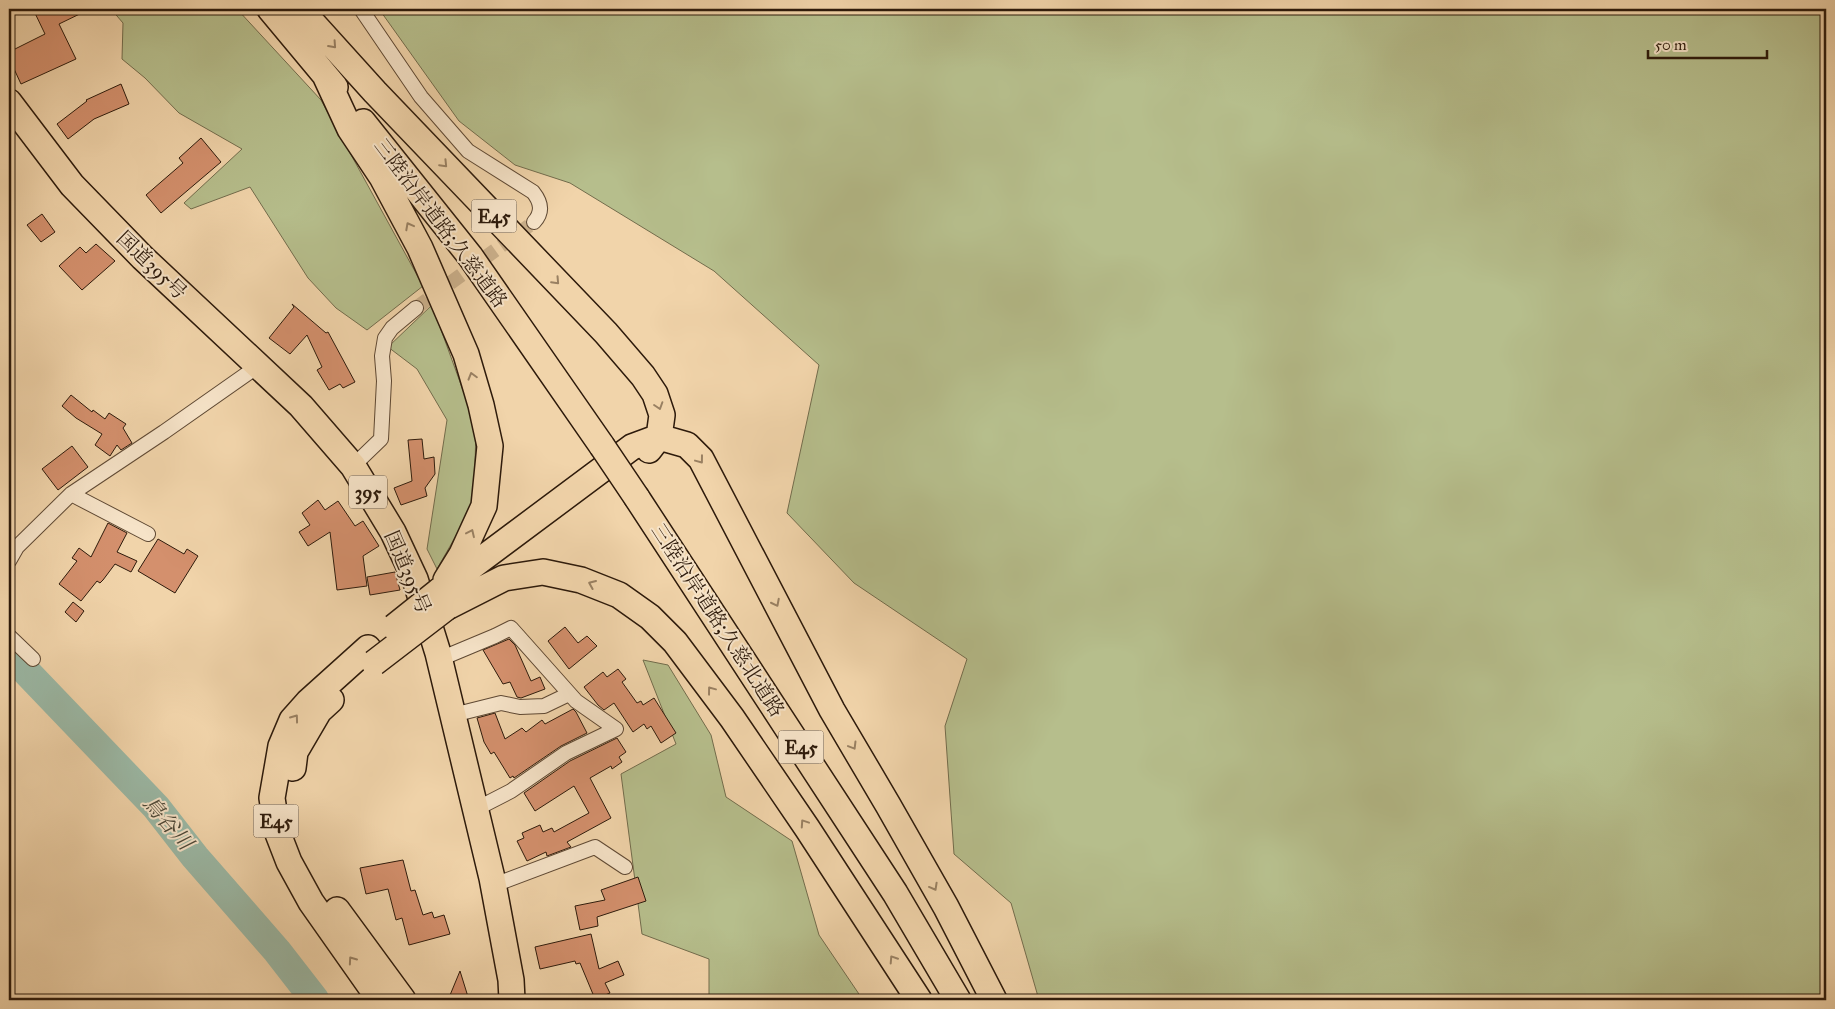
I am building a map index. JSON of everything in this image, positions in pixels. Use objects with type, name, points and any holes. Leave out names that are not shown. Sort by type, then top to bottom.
[{"type":"highway","name":"三陸沿岸道路;久慈道路","points":[[270,9],[470,256],[602,446]]},
{"type":"highway","name":"E45","points":[[300,9],[375,92],[606,333],[643,376],[655,394],[662,415],[659,437]]},
{"type":"highway","name":"E45","points":[[324,75],[350,129],[382,177],[420,248],[466,354],[481,405],[490,446],[484,506],[443,599],[308,702],[292,720],[281,746],[272,798],[278,832],[289,862],[311,902],[380,1000]]},
{"type":"highway","name":"国道395号","points":[[9,102],[72,185],[143,258],[301,406],[353,466],[393,532],[415,580],[440,659],[494,885],[511,980],[512,1000]]},
{"type":"highway","points":[[443,599],[632,447],[659,437],[686,445],[701,459],[832,710],[941,898],[994,1000]]},
{"type":"highway","name":"三陸沿岸道路;久慈北道路","points":[[602,446],[895,893],[958,1000]]},
{"type":"highway","points":[[443,599],[504,578],[543,572],[581,580],[619,595],[650,617],[675,642],[732,718],[807,828],[919,1000]]},
{"type":"highway","name":"E45","points":[[371,655],[319,711],[295,752],[288,804],[293,834],[302,861],[403,1000]]},
{"type":"street","points":[[361,9],[421,97],[468,151],[533,192],[539,200],[541,208],[539,216],[534,222]]},
{"type":"street","points":[[353,466],[380,439],[384,380],[382,356],[385,338],[392,328],[416,308]]},
{"type":"street","points":[[9,560],[17,547],[70,494],[164,432],[258,366]]},
{"type":"street","points":[[70,494],[148,534]]},
{"type":"street","points":[[440,659],[511,628],[576,701],[616,728],[566,753],[511,790],[476,809]]},
{"type":"street","points":[[9,636],[33,659]]},
{"type":"street","points":[[453,715],[501,703],[520,707],[544,706],[569,694]]},
{"type":"street","points":[[494,885],[595,847],[625,867]]},
{"type":"green space","points":[[111,9],[237,9],[321,100],[423,286],[367,330],[336,308],[308,278],[250,187],[191,209],[184,203],[242,149],[179,113],[145,78],[122,59],[123,23]]},
{"type":"green space","points":[[379,9],[1826,9],[1826,1000],[1039,1000],[1011,903],[954,854],[945,726],[967,659],[854,583],[787,513],[819,365],[714,271],[570,183],[515,165],[459,121]]},
{"type":"green space","points":[[432,305],[476,426],[474,504],[437,569],[427,549],[447,420],[417,369],[388,347]]},
{"type":"green space","points":[[643,660],[668,665],[711,735],[726,797],[792,841],[819,935],[863,1000],[709,1000],[709,959],[642,934],[621,774],[676,744]]},
{"type":"building","points":[[33,9],[90,9],[59,24],[76,59],[21,84],[9,58],[9,52],[45,34]]},
{"type":"building","points":[[121,84],[129,104],[94,119],[68,139],[57,124],[86,100]]},
{"type":"building","points":[[201,138],[221,162],[161,213],[146,195],[183,163],[179,158]]},
{"type":"building","points":[[42,214],[55,232],[41,242],[27,225]]},
{"type":"building","points":[[96,244],[115,261],[82,290],[59,266],[80,247],[86,253]]},
{"type":"building","points":[[292,304],[326,333],[328,332],[355,382],[343,388],[340,384],[329,390],[317,370],[322,367],[307,335],[290,354],[269,338],[294,307]]},
{"type":"building","points":[[71,395],[92,412],[93,410],[105,419],[109,413],[126,424],[123,428],[132,443],[121,450],[117,445],[110,456],[95,445],[102,434],[76,418],[62,406]]},
{"type":"building","points":[[422,439],[424,459],[434,457],[435,474],[425,488],[427,496],[401,505],[394,488],[412,481],[408,440]]},
{"type":"building","points":[[72,446],[88,467],[58,490],[42,469]]},
{"type":"building","points":[[318,500],[325,510],[338,501],[355,526],[363,521],[379,546],[363,556],[367,586],[337,590],[330,532],[308,546],[299,532],[310,525],[302,513]]},
{"type":"building","points":[[108,523],[127,533],[117,552],[137,561],[131,572],[115,564],[103,580],[100,583],[97,581],[81,601],[59,584],[77,561],[72,558],[79,548],[91,557]]},
{"type":"building","points":[[158,539],[184,554],[187,549],[198,556],[175,593],[138,571]]},
{"type":"building","points":[[395,572],[400,590],[370,595],[367,577]]},
{"type":"building","points":[[73,602],[84,611],[76,622],[65,612]]},
{"type":"building","points":[[565,627],[578,643],[587,636],[597,646],[569,669],[548,641]]},
{"type":"building","points":[[509,639],[515,645],[531,681],[540,677],[545,689],[521,698],[517,697],[510,682],[503,684],[483,650]]},
{"type":"building","points":[[618,669],[626,679],[622,682],[637,703],[641,701],[643,705],[654,698],[676,733],[661,743],[651,726],[647,729],[644,724],[633,732],[614,703],[604,710],[598,705],[584,687],[603,672],[607,677]]},
{"type":"building","points":[[573,709],[587,733],[561,746],[514,778],[513,776],[510,778],[494,752],[491,754],[484,742],[477,718],[495,713],[505,739],[522,728],[526,732],[542,720],[545,724]]},
{"type":"building","points":[[617,738],[626,752],[619,757],[622,762],[612,769],[611,766],[590,778],[611,818],[567,842],[571,847],[547,856],[546,852],[527,861],[517,841],[524,838],[522,833],[540,825],[543,832],[552,828],[554,832],[589,813],[574,786],[535,811],[524,793],[570,761]]},
{"type":"building","points":[[403,860],[411,891],[415,890],[423,915],[432,912],[434,918],[444,915],[450,934],[409,945],[402,918],[396,920],[388,889],[366,894],[360,868]]},
{"type":"building","points":[[638,877],[646,901],[597,917],[598,926],[580,930],[575,906],[605,900],[601,890]]},
{"type":"building","points":[[591,934],[599,969],[618,961],[624,975],[605,983],[610,993],[595,999],[580,963],[576,964],[575,961],[540,969],[535,947]]},
{"type":"building","points":[[460,971],[469,1000],[448,1000]]},
{"type":"waterway","name":"鳥谷川","points":[[9,657],[19,664],[156,807],[195,857],[277,951],[315,1000]]},
{"type":"tunnel","points":[[416,308],[534,222]]}]
